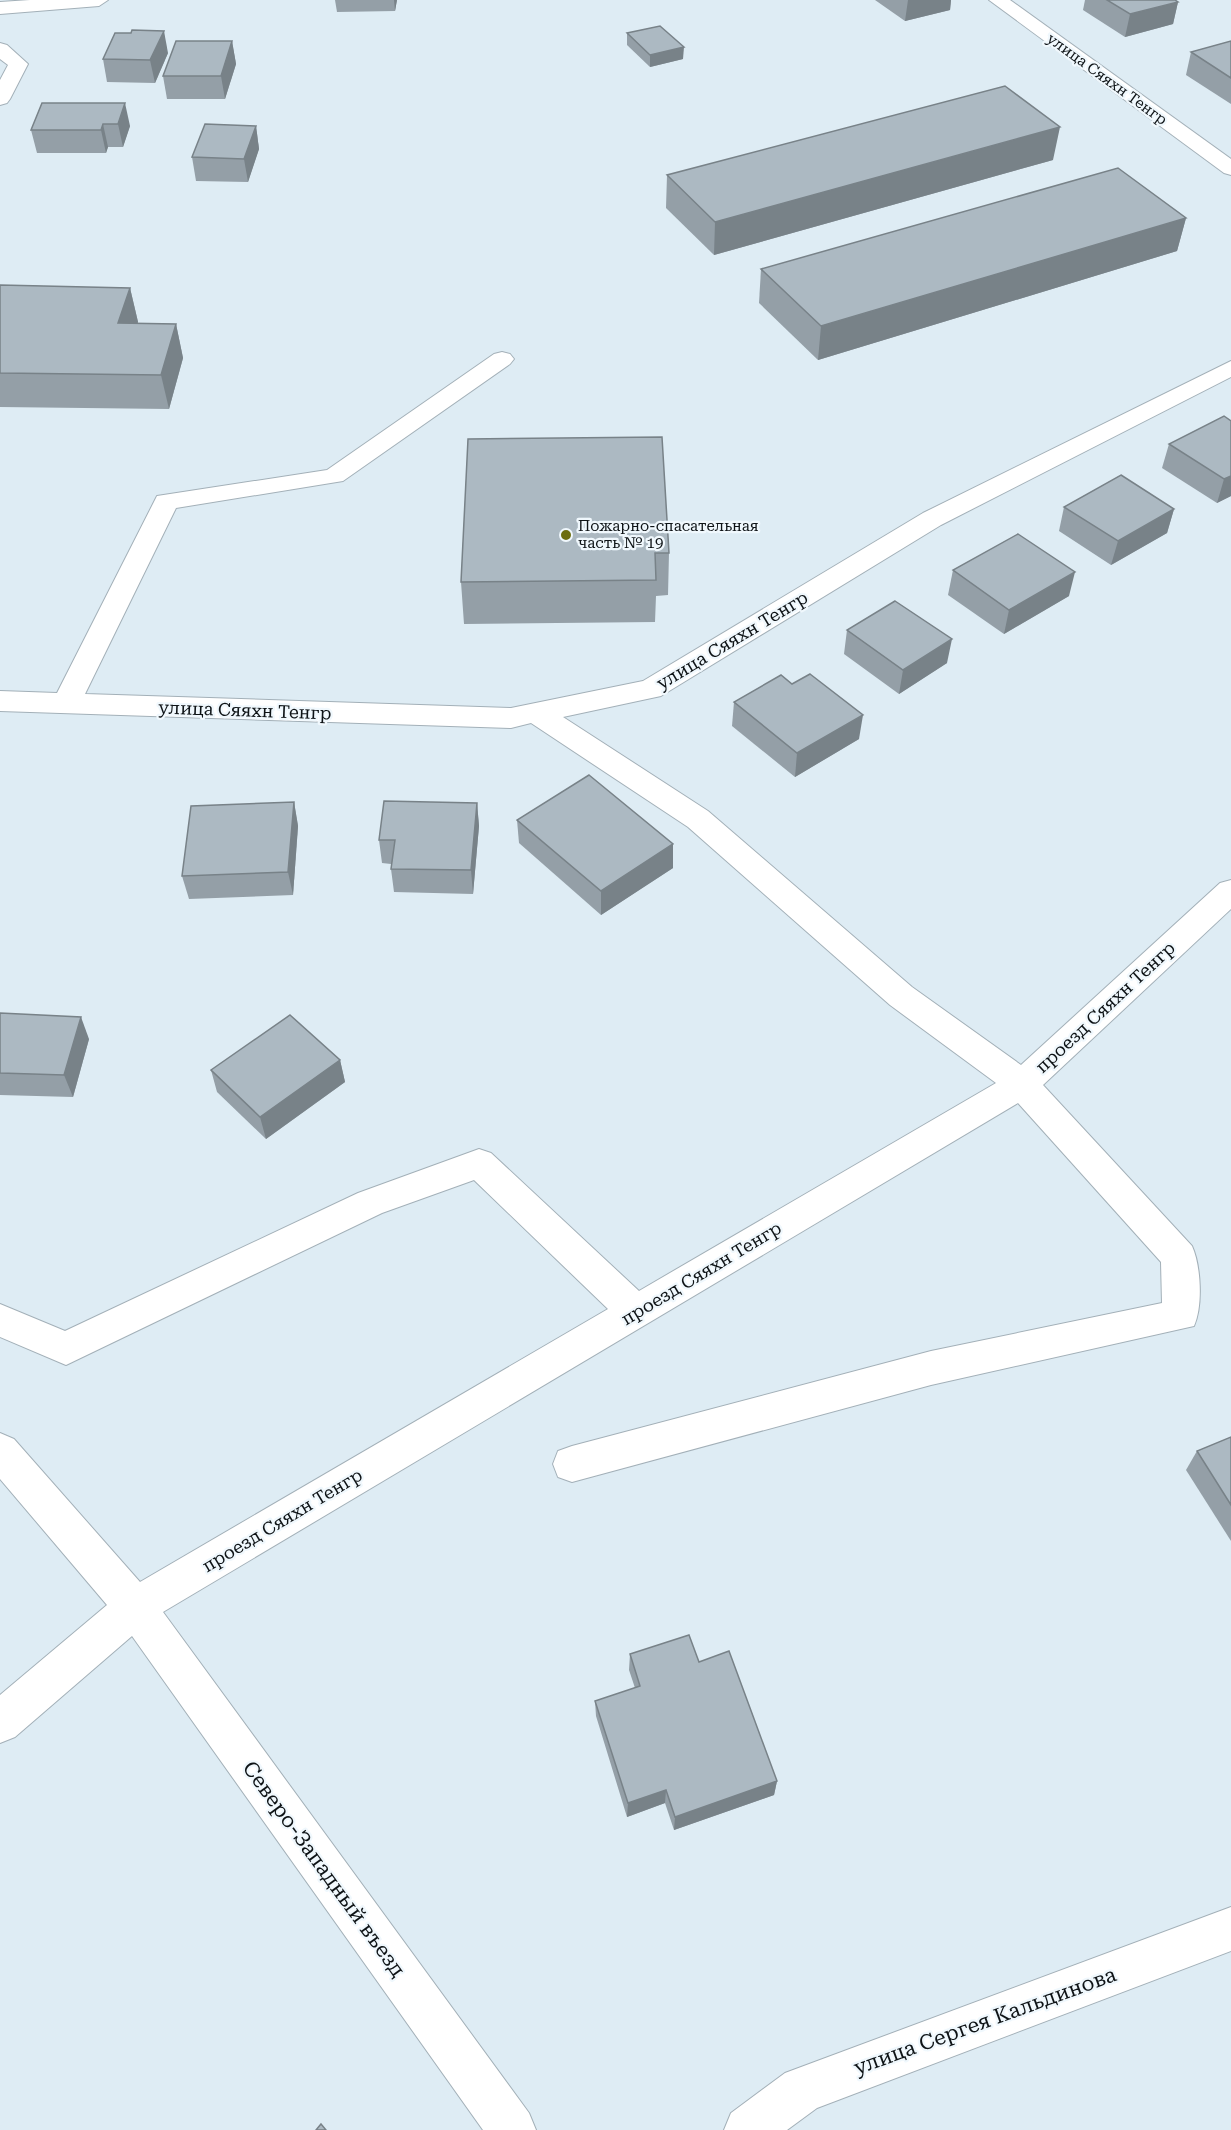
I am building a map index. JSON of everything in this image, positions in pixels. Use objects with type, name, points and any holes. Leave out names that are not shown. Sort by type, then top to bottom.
[{"type":"street","points":[[0,8],[99,0]]},
{"type":"street","name":"улица Сяяхн Тенгр","points":[[998,0],[1226,158]]},
{"type":"street","points":[[0,49],[18,64],[0,99]]},
{"type":"street","points":[[66,704],[166,502],[333,476],[502,359]]},
{"type":"street","name":"улица Сяяхн Тенгр","points":[[0,701],[511,718],[651,689],[932,519],[1231,368]]},
{"type":"street","points":[[536,713],[698,819],[901,996],[1022,1084],[1179,1257],[1181,1315],[931,1368],[572,1464]]},
{"type":"street","name":"проезд Сяяхн Тенгр","points":[[0,1722],[135,1607],[1022,1084],[1231,891]]},
{"type":"street","points":[[0,1320],[66,1349],[370,1203],[479,1163],[636,1312]]},
{"type":"street","name":"Северо-Западный въезд","points":[[0,1451],[135,1607],[512,2130]]},
{"type":"street","name":"улица Сергея Кальдинова","points":[[748,2130],[802,2090],[1231,1929]]},
{"type":"building","points":[[1107,0],[1175,0],[1178,2],[1130,14]]},
{"type":"building","points":[[660,26],[684,47],[650,55],[627,33]]},
{"type":"building","points":[[132,30],[164,31],[150,60],[103,59],[115,33],[131,33]]},
{"type":"building","points":[[176,41],[232,41],[221,76],[163,76]]},
{"type":"building","points":[[1231,41],[1231,78],[1191,52]]},
{"type":"building","points":[[1005,86],[1060,127],[715,222],[667,175]]},
{"type":"building","points":[[42,103],[125,103],[118,124],[103,124],[101,130],[31,130]]},
{"type":"building","points":[[205,124],[256,126],[244,159],[192,157]]},
{"type":"building","points":[[1118,168],[1186,218],[821,326],[761,269]]},
{"type":"building","points":[[0,285],[130,288],[118,323],[176,324],[161,375],[0,373]]},
{"type":"building","points":[[1224,416],[1231,421],[1231,476],[1224,479],[1169,444]]},
{"type":"building","name":"Пожарно-спасательная часть № 19","points":[[662,437],[669,553],[655,553],[656,580],[461,582],[468,439]]},
{"type":"building","points":[[1121,475],[1174,509],[1118,541],[1064,507]]},
{"type":"building","points":[[1018,534],[1075,572],[1009,610],[953,570]]},
{"type":"building","points":[[895,601],[952,639],[903,670],[847,630]]},
{"type":"building","points":[[810,674],[863,715],[797,753],[734,702],[781,675],[792,684]]},
{"type":"building","points":[[589,775],[673,844],[601,891],[517,820]]},
{"type":"building","points":[[384,801],[477,803],[471,870],[391,869],[395,840],[379,840]]},
{"type":"building","points":[[294,802],[288,872],[182,876],[191,806]]},
{"type":"building","points":[[0,1013],[81,1017],[64,1075],[0,1073]]},
{"type":"building","points":[[290,1015],[340,1060],[260,1117],[211,1070]]},
{"type":"building","points":[[1231,1437],[1231,1505],[1197,1451]]},
{"type":"building","points":[[689,1635],[699,1662],[729,1651],[777,1781],[675,1817],[666,1790],[628,1803],[595,1701],[640,1686],[630,1654]]},
{"type":"building","points":[[321,2124],[326,2130],[316,2130]]},
{"type":"place","name":"Пожарно-спасательная часть № 19","points":[[566,535]]}]
